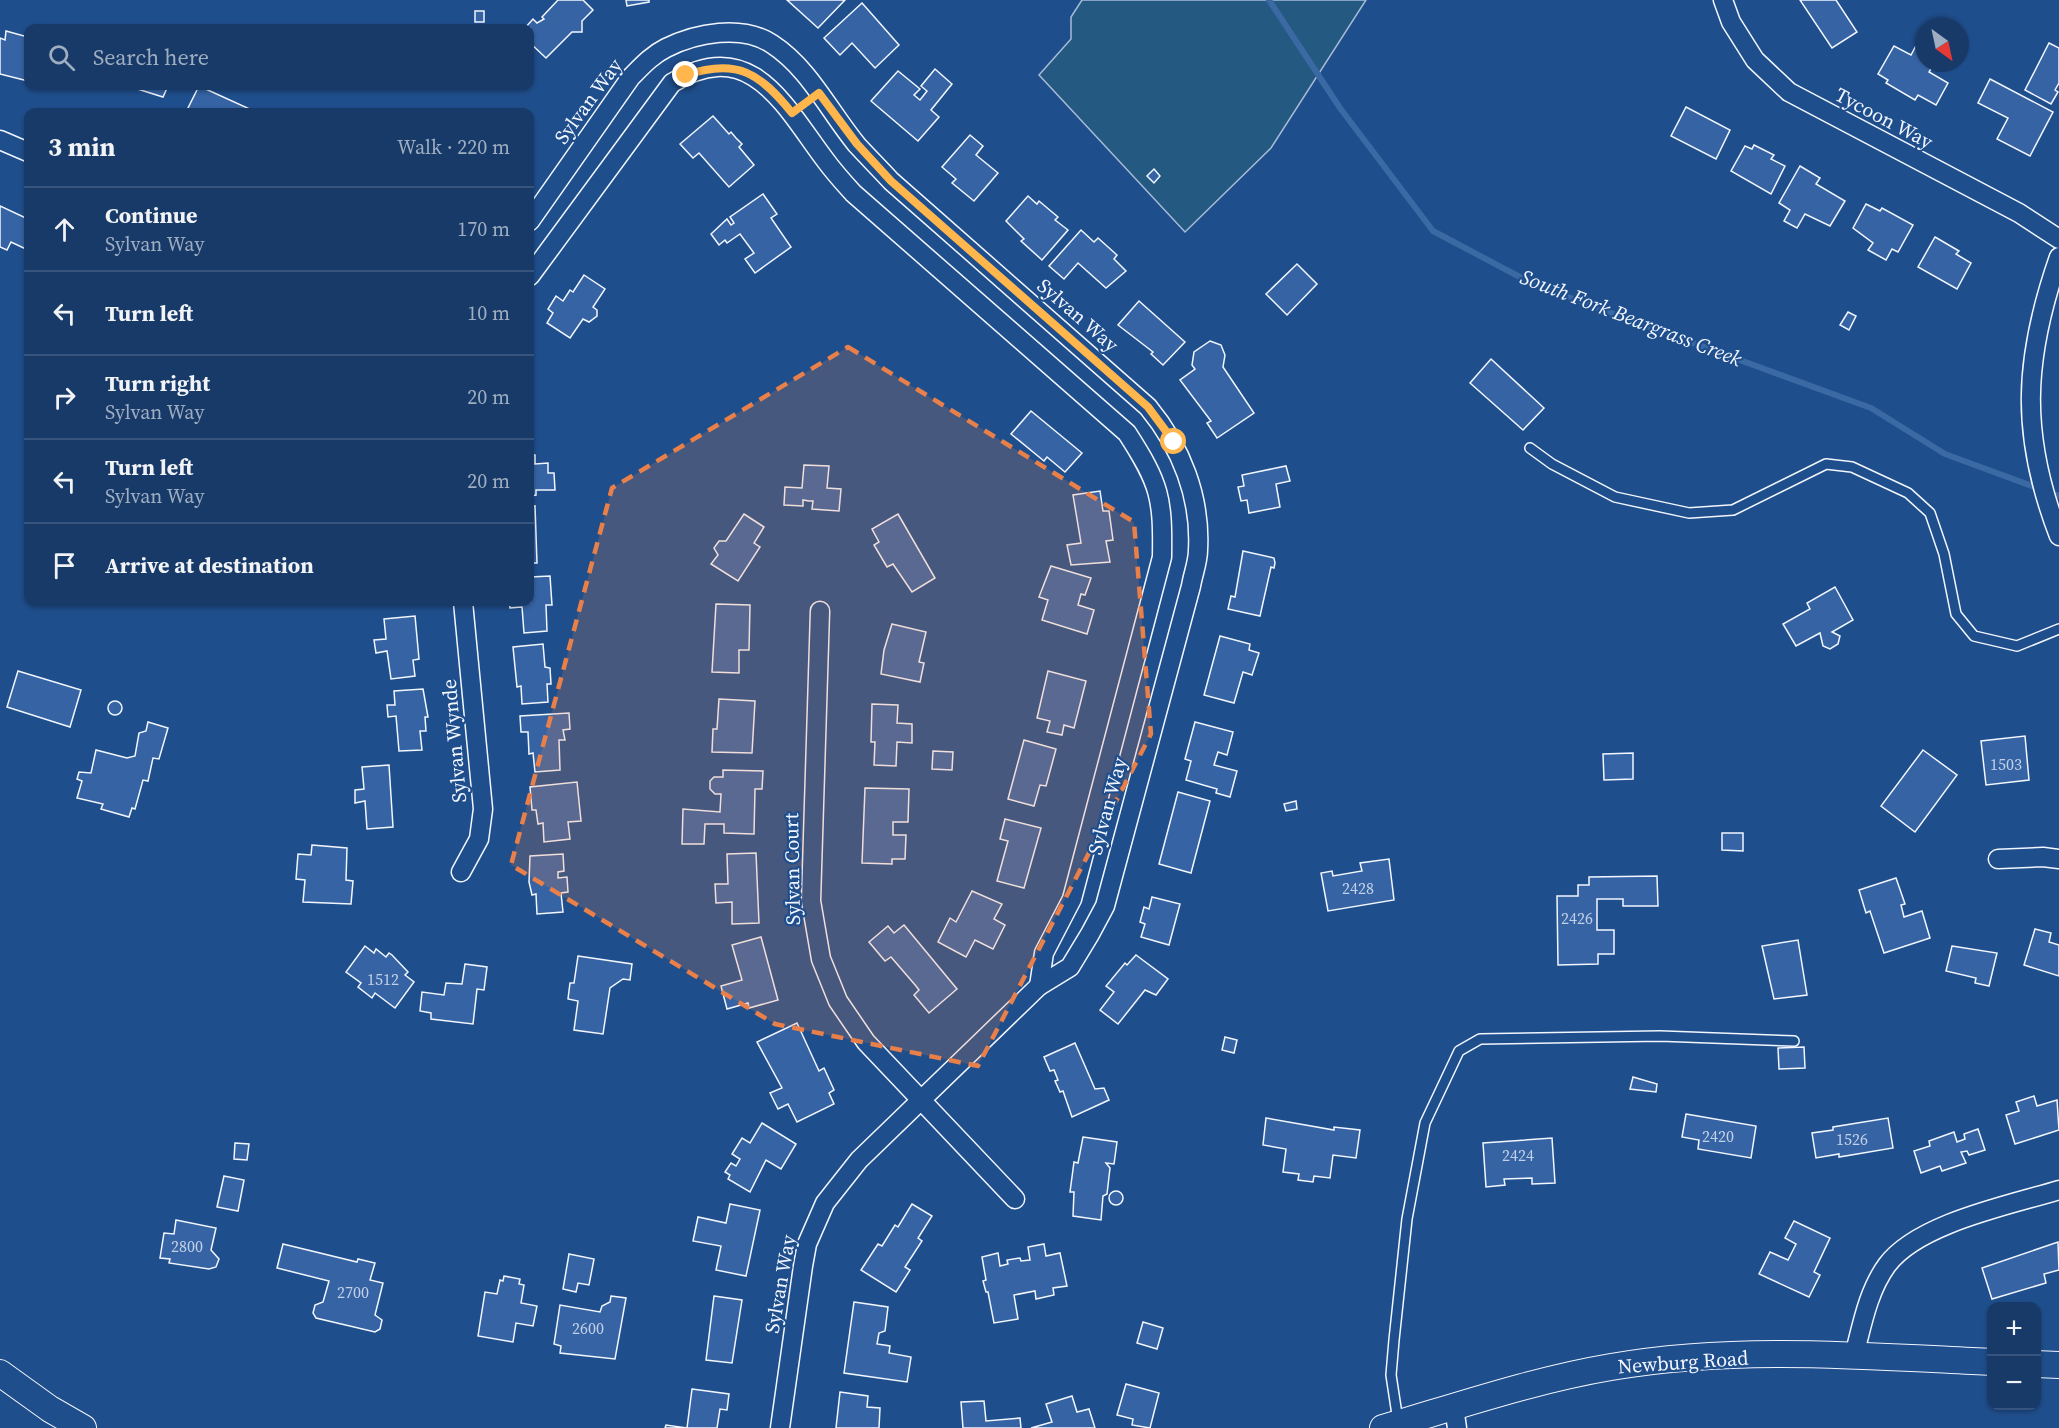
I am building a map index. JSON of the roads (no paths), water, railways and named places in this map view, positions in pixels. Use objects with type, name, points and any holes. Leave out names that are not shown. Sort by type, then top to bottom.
[{"type":"main road","name":"Newburg Road","points":[[1391,1426],[1456,1417],[1542,1382],[1611,1367],[1693,1358],[1854,1356],[1987,1362]]},
{"type":"main road","points":[[2041,1364],[2059,1365]]},
{"type":"main road","points":[[0,1373],[50,1409],[83,1428]]},
{"type":"street","name":"Tycoon Way","points":[[1723,0],[1731,22],[1755,60],[1789,92],[2019,213],[2059,239]]},
{"type":"street","name":"Sylvan Way","points":[[534,215],[631,77],[665,48],[706,34],[746,34],[769,42],[785,54],[819,93],[857,144],[891,181],[1148,407],[1169,434],[1184,467],[1197,507],[1198,550],[1114,864],[1105,906],[1070,967],[1039,986],[920,1100],[859,1161],[836,1188],[815,1223],[803,1266],[780,1428]]},
{"type":"street","name":"Sylvan Way","points":[[534,271],[672,83],[700,70],[732,67],[749,73],[774,90],[826,162],[853,193],[1127,433],[1154,476],[1163,518],[1162,557],[1072,899],[1044,953],[1039,986]]},
{"type":"street","points":[[792,113],[819,93]]},
{"type":"street","points":[[0,141],[24,150]]},
{"type":"street","points":[[2059,257],[2046,292],[2035,343],[2030,384],[2031,416],[2040,485],[2059,536]]},
{"type":"street","name":"Sylvan Wynde","points":[[461,872],[479,839],[483,809],[463,606]]},
{"type":"street","name":"Sylvan Court","points":[[820,611],[811,861],[813,926],[821,959],[838,1001],[866,1042],[1015,1199]]},
{"type":"street","points":[[1083,854],[1114,864]]},
{"type":"street","points":[[1998,859],[2043,857],[2059,859]]},
{"type":"street","points":[[1854,1356],[1866,1308],[1881,1275],[1907,1245],[1947,1226],[2059,1190]]},
{"type":"lane","points":[[1530,448],[1552,464],[1615,497],[1689,513],[1734,510],[1826,464],[1852,467],[1908,493],[1930,513],[1944,554],[1956,614],[1974,636],[2017,646],[2059,629]]},
{"type":"lane","points":[[1391,1426],[1391,1375],[1407,1219],[1425,1123],[1460,1051],[1480,1039],[1660,1036],[1794,1041]]},
{"type":"waterway","name":"South Fork Beargrass Creek","points":[[1269,0],[1340,108],[1433,231],[1535,285],[1871,408],[1945,454],[2059,496]]}]
